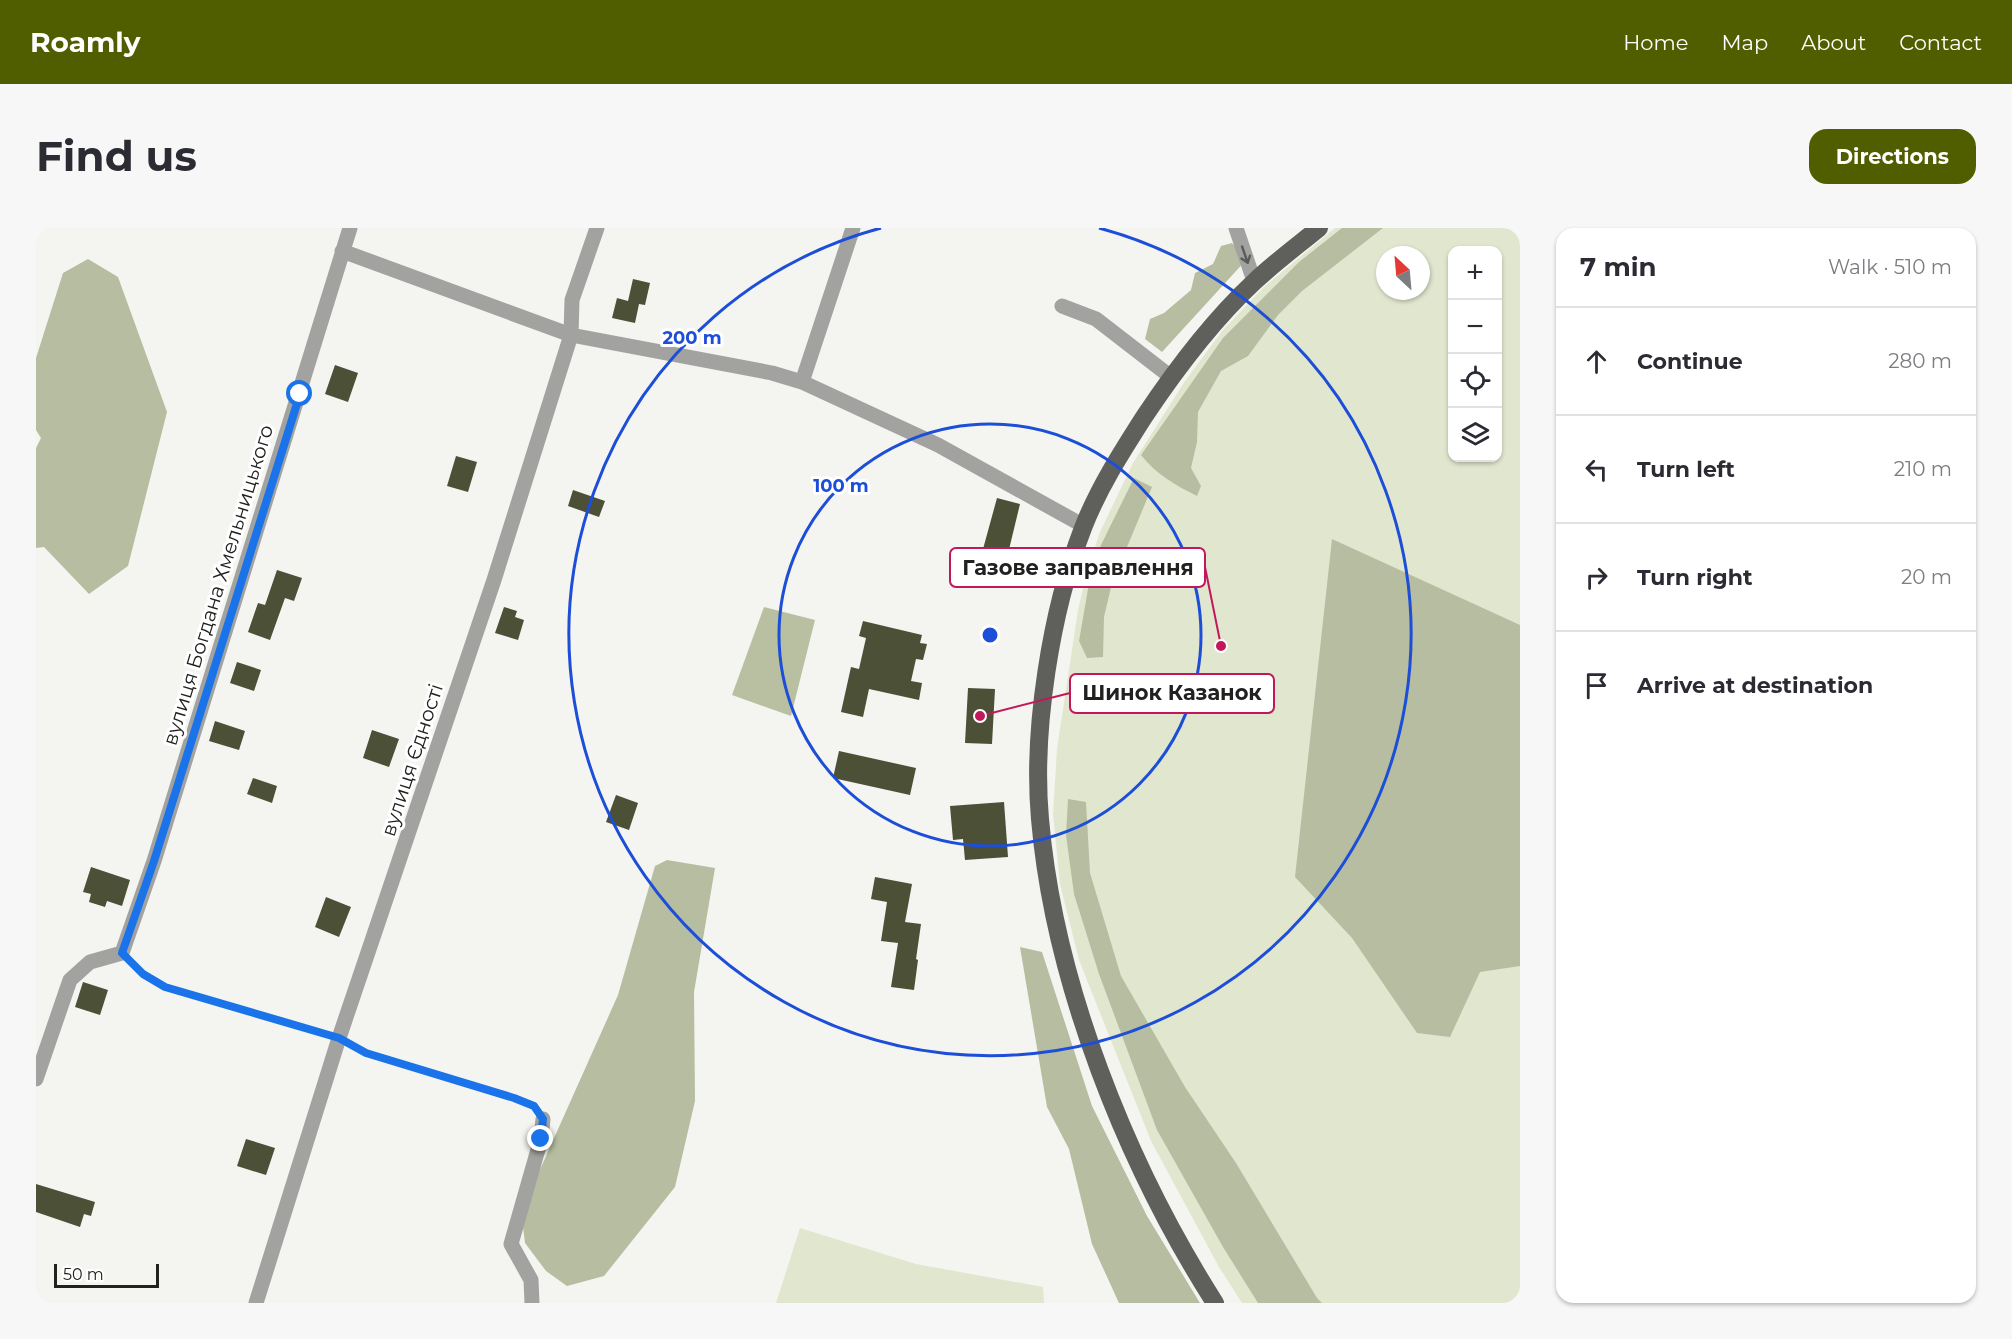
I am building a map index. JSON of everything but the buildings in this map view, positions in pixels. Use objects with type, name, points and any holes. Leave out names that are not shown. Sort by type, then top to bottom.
[{"type":"main road","points":[[1215,1303],[1166,1218],[1134,1155],[1110,1099],[1066,966],[1050,890],[1040,819],[1038,755],[1046,681],[1058,614],[1070,565],[1084,526],[1114,463],[1171,376],[1211,326],[1254,281],[1319,228]]},
{"type":"street","name":"вулиця Богдана Хмельницького","points":[[122,953],[154,861],[350,228]]},
{"type":"street","name":"вулиця Єдності","points":[[256,1303],[339,1038],[494,580],[572,335],[572,300],[597,228]]},
{"type":"street","points":[[802,382],[853,228]]},
{"type":"street","points":[[1236,228],[1254,281]]},
{"type":"street","points":[[342,251],[572,335],[772,373],[802,382],[938,445],[1084,526]]},
{"type":"street","points":[[1062,306],[1096,319],[1171,376]]},
{"type":"street","points":[[36,1079],[70,980],[90,962],[122,953]]},
{"type":"street","points":[[532,1303],[531,1280],[511,1244],[541,1139],[543,1119]]},
{"type":"path","points":[[122,953],[143,974],[165,987],[339,1038],[366,1053],[514,1098],[534,1106],[543,1119]]},
{"type":"shaded area","points":[[1335,228],[1520,228],[1520,1303],[1242,1303],[1219,1267],[1151,1141],[1079,960],[1060,884],[1053,814],[1057,749],[1078,610],[1100,532],[1133,463],[1185,381],[1222,331],[1264,287]]},
{"type":"shaded area","points":[[1342,228],[1383,228],[1302,291],[1278,315],[1248,356],[1221,371],[1198,412],[1197,442],[1191,468],[1201,486],[1197,496],[1181,488],[1153,468],[1141,455],[1223,338],[1299,262]]},
{"type":"shaded area","points":[[1232,243],[1247,259],[1162,352],[1145,339],[1150,319],[1164,313],[1191,290],[1195,273],[1213,264],[1221,246]]},
{"type":"shaded area","points":[[88,259],[118,277],[167,412],[128,566],[89,594],[44,547],[36,548],[36,448],[41,438],[36,430],[36,358],[63,273]]},
{"type":"shaded area","points":[[1134,478],[1152,487],[1112,583],[1104,617],[1103,657],[1087,658],[1079,641],[1088,589],[1101,545]]},
{"type":"shaded area","points":[[1332,539],[1520,625],[1520,966],[1480,972],[1450,1037],[1417,1033],[1352,938],[1295,877]]},
{"type":"shaded area","points":[[764,607],[815,620],[791,716],[732,695]]},
{"type":"shaded area","points":[[1068,799],[1086,802],[1090,873],[1121,976],[1185,1087],[1236,1163],[1322,1303],[1258,1303],[1223,1247],[1157,1130],[1099,974],[1074,894],[1066,835]]},
{"type":"shaded area","points":[[667,860],[715,868],[694,992],[695,1101],[675,1187],[604,1276],[567,1286],[546,1271],[525,1243],[522,1219],[534,1183],[618,995],[655,866]]},
{"type":"shaded area","points":[[1020,947],[1042,952],[1092,1106],[1147,1216],[1200,1303],[1119,1303],[1092,1244],[1069,1149],[1047,1107]]},
{"type":"shaded area","points":[[800,1228],[916,1264],[1043,1287],[1044,1303],[776,1303]]},
{"type":"place","name":"Газове заправлення","points":[[1221,646]]},
{"type":"place","name":"Шинок Казанок","points":[[980,716]]},
{"type":"route","points":[[300,394],[154,861],[122,953],[143,974],[165,987],[339,1038],[366,1053],[534,1106],[543,1119],[541,1139]]}]
